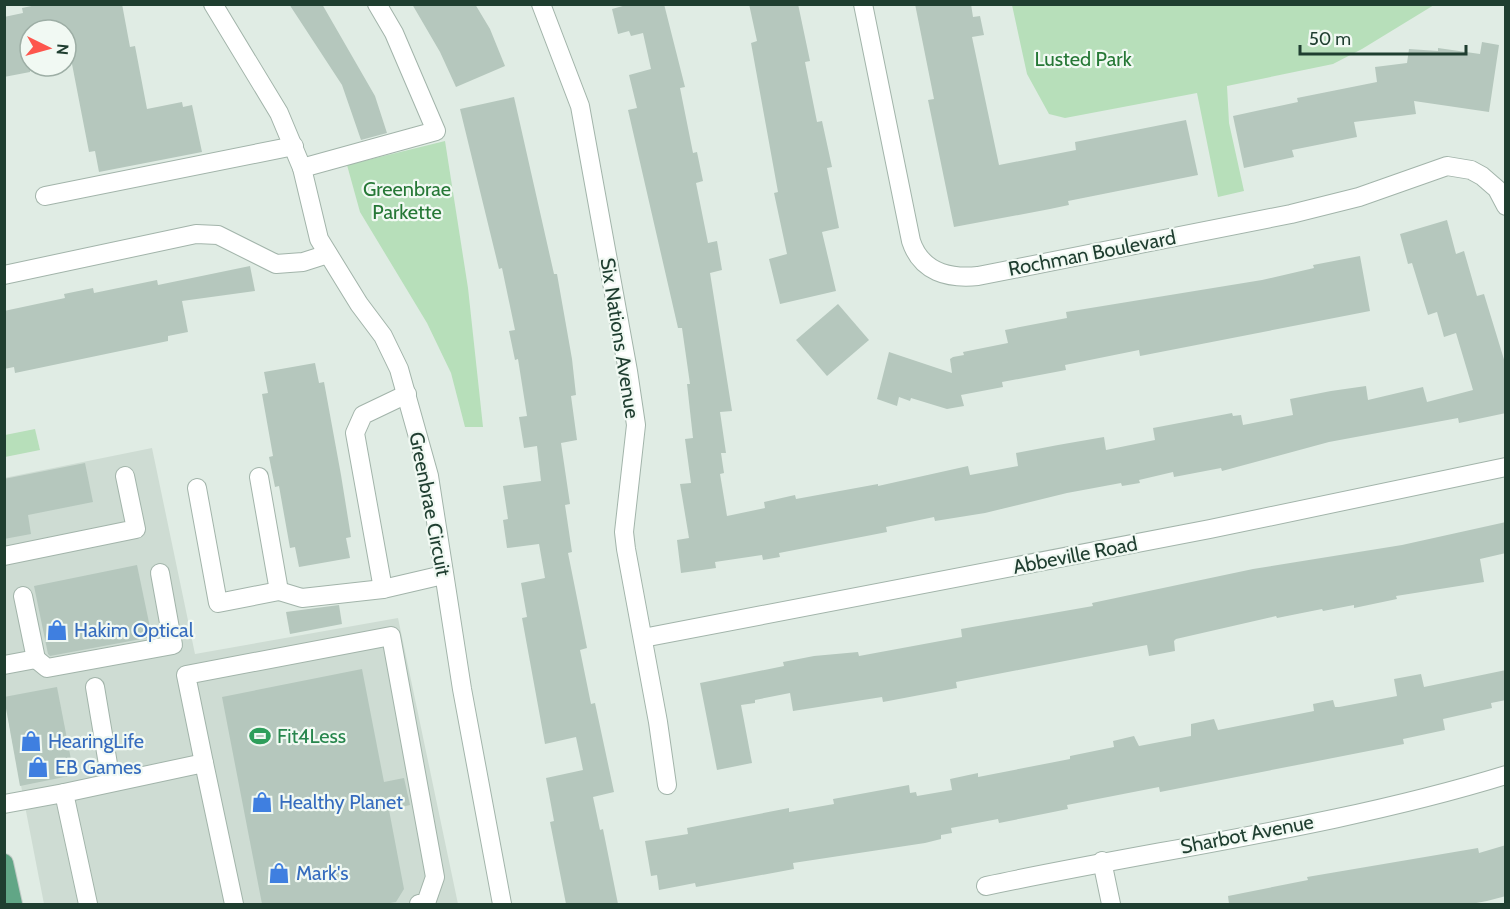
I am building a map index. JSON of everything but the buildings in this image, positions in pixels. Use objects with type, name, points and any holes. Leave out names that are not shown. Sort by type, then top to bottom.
[{"type":"main road","points":[[4,863],[13,904]]},
{"type":"street","name":"Greenbrae Circuit","points":[[213,4],[279,113],[302,168],[313,219],[328,254],[386,341],[407,394],[429,476],[443,575],[502,904]]},
{"type":"street","points":[[302,168],[436,131],[394,33],[377,4]]},
{"type":"street","name":"Six Nations Avenue","points":[[541,4],[580,106],[628,371],[636,425],[624,532],[667,785]]},
{"type":"street","name":"Rochman Boulevard","points":[[863,4],[911,241],[917,257],[939,273],[957,277],[978,276],[1291,214],[1359,196],[1447,166],[1472,170],[1482,176],[1497,189],[1506,206]]},
{"type":"street","points":[[45,196],[294,146]]},
{"type":"street","points":[[4,275],[196,234],[218,235],[276,264],[303,262],[328,254]]},
{"type":"street","points":[[383,589],[356,433],[363,416],[407,394]]},
{"type":"street","name":"Abbeville Road","points":[[643,638],[1187,533],[1506,467]]},
{"type":"street","points":[[4,555],[136,529],[125,476]]},
{"type":"street","points":[[259,477],[279,591]]},
{"type":"street","points":[[197,488],[218,603],[279,591],[302,598],[383,589],[443,575]]},
{"type":"street","points":[[23,596],[36,659],[46,668],[173,645],[160,573]]},
{"type":"street","points":[[234,904],[186,675],[391,636],[435,877],[426,903],[419,904]]},
{"type":"street","points":[[4,665],[36,659]]},
{"type":"street","points":[[94,687],[111,782]]},
{"type":"street","points":[[4,804],[204,763]]},
{"type":"street","name":"Sharbot Avenue","points":[[986,886],[1102,861],[1402,805],[1506,775]]},
{"type":"street","points":[[64,793],[87,904]]},
{"type":"street","points":[[1102,861],[1111,904]]},
{"type":"shaded area","points":[[152,448],[195,654],[398,618],[458,904],[44,904],[5,703],[4,478]]},
{"type":"green space","name":"Lusted Park","points":[[1012,4],[1434,5],[1333,64],[1227,86],[1229,123],[1244,191],[1218,197],[1197,93],[1065,118],[1049,114],[1027,74]]},
{"type":"green space","name":"Greenbrae Parkette","points":[[445,141],[468,288],[483,427],[465,427],[451,373],[427,323],[360,212],[347,165]]},
{"type":"green space","points":[[35,429],[40,450],[5,457],[5,435]]},
{"type":"place","name":"Hakim Optical","points":[[57,630]]},
{"type":"place","name":"Fit4Less","points":[[260,736]]},
{"type":"place","name":"HearingLife","points":[[31,741]]},
{"type":"place","name":"EB Games","points":[[38,767]]},
{"type":"place","name":"Healthy Planet","points":[[262,802]]},
{"type":"place","name":"Mark's","points":[[279,873]]}]
